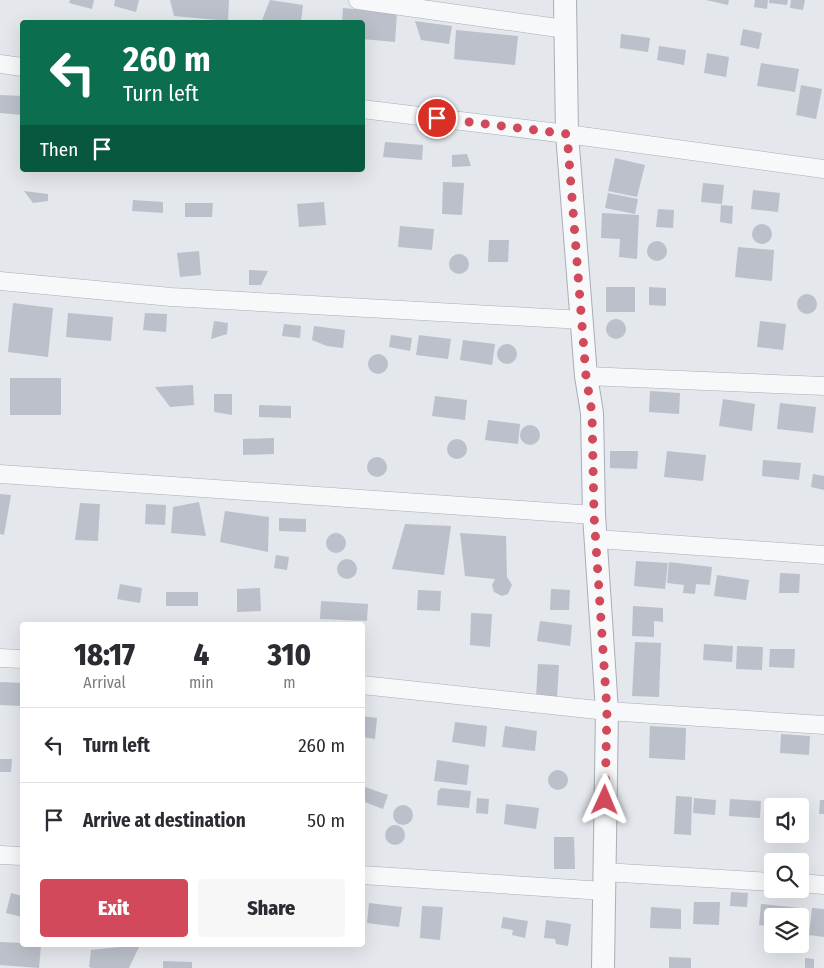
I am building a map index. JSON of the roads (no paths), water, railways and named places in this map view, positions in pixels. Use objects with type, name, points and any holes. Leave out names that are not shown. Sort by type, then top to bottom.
[{"type":"street","points":[[358,0],[565,29]]},
{"type":"street","points":[[565,0],[567,134],[586,376],[592,413],[594,515],[607,710],[603,968]]},
{"type":"street","points":[[0,64],[20,67]]},
{"type":"street","points":[[365,109],[567,134],[824,169]]},
{"type":"street","points":[[0,281],[171,297],[582,320]]},
{"type":"street","points":[[586,376],[824,386]]},
{"type":"street","points":[[0,474],[594,515]]},
{"type":"street","points":[[597,539],[824,555]]},
{"type":"street","points":[[0,658],[20,659]]},
{"type":"street","points":[[365,685],[607,710],[824,725]]},
{"type":"street","points":[[0,855],[20,856]]},
{"type":"street","points":[[365,874],[604,882],[764,882]]},
{"type":"street","points":[[809,883],[824,884]]}]
